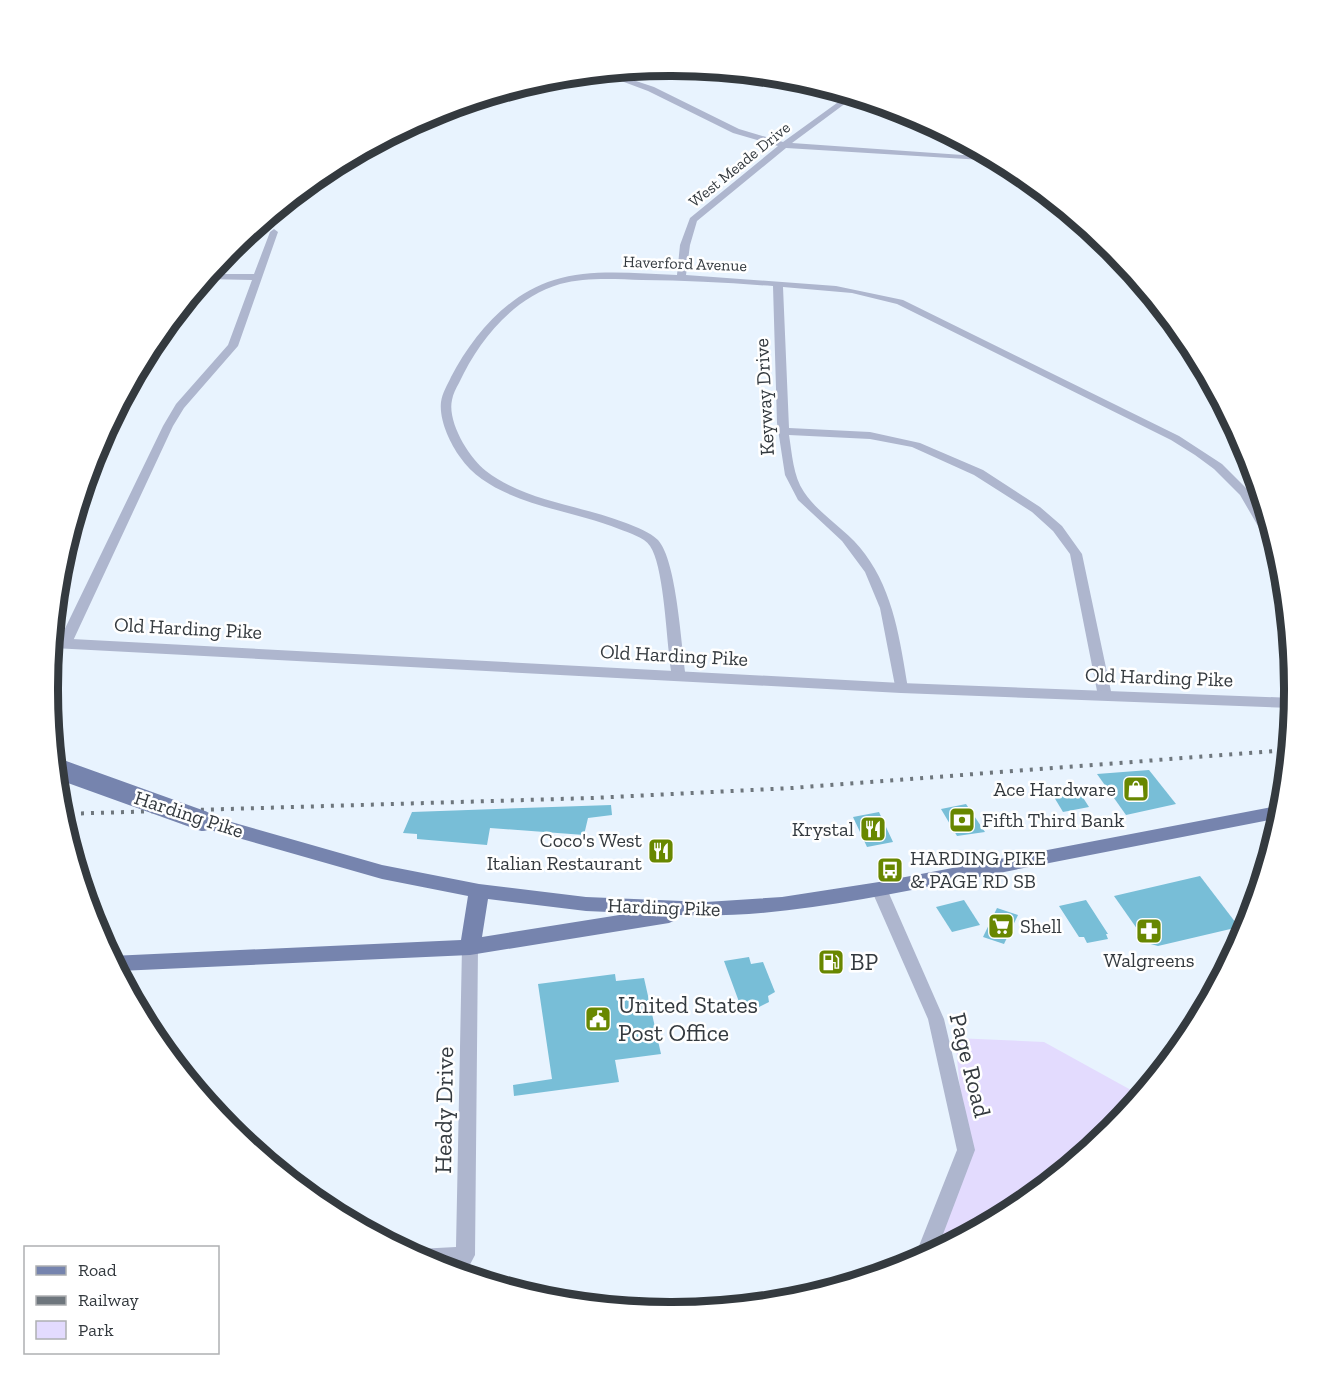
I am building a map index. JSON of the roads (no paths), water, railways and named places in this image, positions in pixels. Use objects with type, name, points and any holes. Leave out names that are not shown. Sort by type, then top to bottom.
[{"type":"main road","name":"Harding Pike","points":[[64,771],[203,821],[382,872],[479,891],[586,904],[706,909],[782,904],[879,889],[1271,813]]},
{"type":"main road","points":[[470,947],[479,891]]},
{"type":"main road","points":[[123,963],[470,947],[706,909]]},
{"type":"street","points":[[621,79],[651,89],[736,131],[784,145],[976,159]]},
{"type":"street","name":"West Meade Drive","points":[[681,278],[685,245],[693,220],[784,145],[844,101]]},
{"type":"street","points":[[61,639],[168,426],[180,406],[233,346],[274,232]]},
{"type":"street","points":[[218,277],[259,277]]},
{"type":"street","name":"Haverford Avenue","points":[[679,677],[664,566],[659,551],[652,541],[633,530],[603,519],[509,491],[471,464],[459,448],[451,429],[446,401],[459,371],[476,343],[516,303],[533,292],[557,282],[589,277],[681,278],[852,289],[900,302],[1212,460],[1235,479],[1256,507]]},
{"type":"street","name":"Keyway Drive","points":[[778,284],[786,462],[797,491],[846,538],[865,560],[877,583],[888,609],[901,688]]},
{"type":"street","points":[[784,431],[877,436],[919,446],[970,470],[1049,520],[1063,534],[1076,554],[1105,696]]},
{"type":"street","name":"Old Harding Pike","points":[[61,643],[901,688],[1283,702]]},
{"type":"street","name":"Page Road","points":[[879,889],[936,1019],[966,1150],[930,1244]]},
{"type":"street","name":"Heady Drive","points":[[460,1264],[465,1255],[470,947]]},
{"type":"street","points":[[440,1256],[465,1255]]},
{"type":"railway","points":[[71,814],[592,798],[792,788],[1280,751]]},
{"type":"place","name":"Ace Hardware","points":[[1136,789]]},
{"type":"place","name":"Fifth Third Bank","points":[[962,820]]},
{"type":"place","name":"Krystal","points":[[873,829]]},
{"type":"place","name":"Coco's West Italian Restaurant","points":[[661,851]]},
{"type":"place","name":"HARDING PIKE & PAGE RD SB","points":[[890,870]]},
{"type":"place","name":"Shell","points":[[1001,926]]},
{"type":"place","name":"Walgreens","points":[[1149,931]]},
{"type":"place","name":"BP","points":[[831,962]]},
{"type":"place","name":"United States Post Office","points":[[598,1019]]}]
